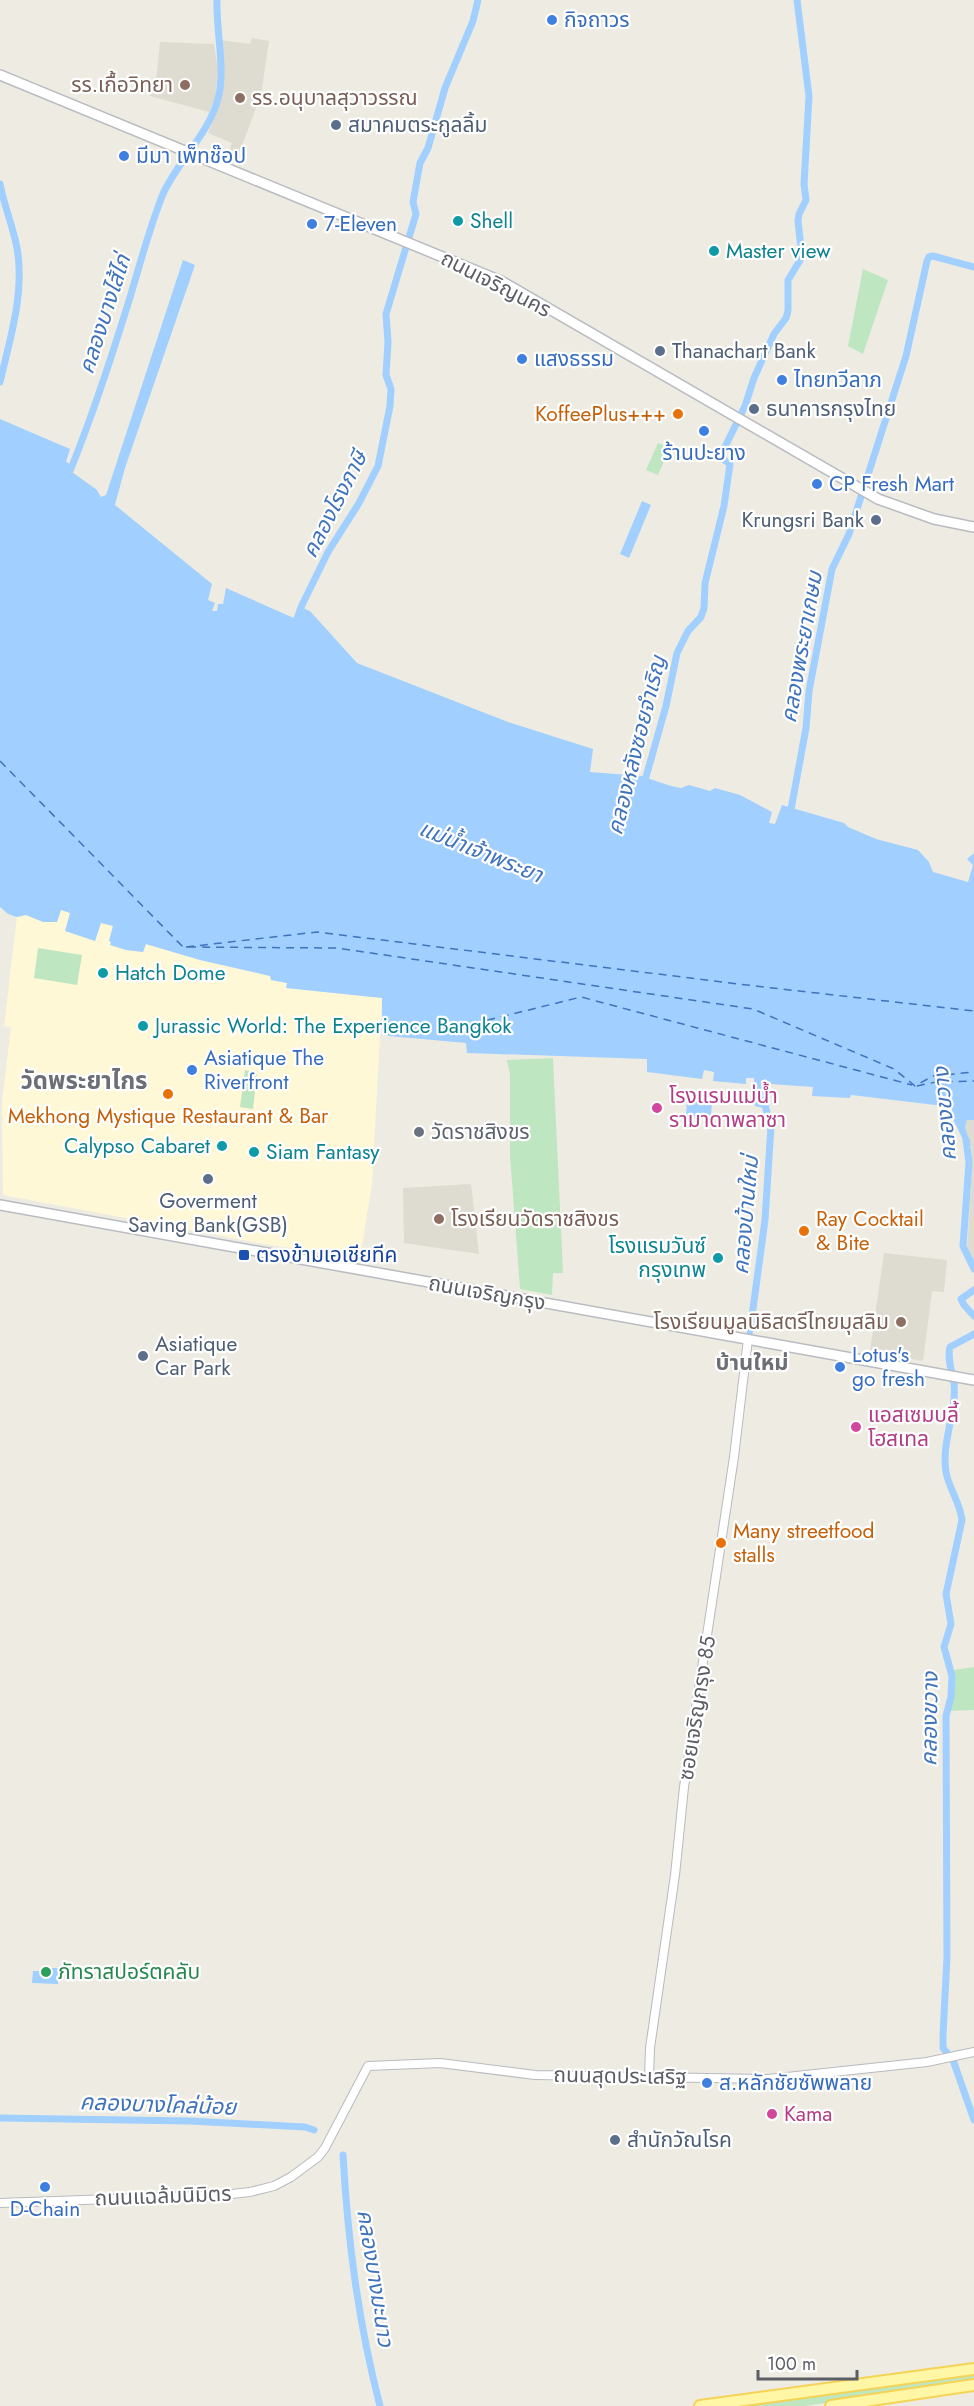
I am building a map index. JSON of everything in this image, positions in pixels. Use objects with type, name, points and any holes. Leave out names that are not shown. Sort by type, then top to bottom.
[{"type":"main road","name":"ถนนเจริญนคร","points":[[3,77],[501,281],[863,491],[905,510],[934,519],[974,527]]},
{"type":"main road","name":"ถนนเจริญกรุง","points":[[0,1205],[974,1380]]},
{"type":"main road","points":[[700,2406],[974,2369]]},
{"type":"main road","points":[[831,2406],[974,2385]]},
{"type":"street","name":"ซอยเจริญกรุง 85","points":[[649,2077],[650,2048],[675,1875],[681,1808],[734,1457],[748,1339]]},
{"type":"street","name":"ถนนสุดประเสริฐ","points":[[318,2157],[325,2148],[368,2066],[440,2063],[535,2075],[768,2079],[942,2060],[974,2052]]},
{"type":"street","name":"ถนนแฉล้มนิมิตร","points":[[0,2203],[68,2202],[76,2199],[250,2192],[274,2186],[291,2177],[318,2157]]},
{"type":"shaded area","name":"รร.อนุบาลสุวาวรรณ","points":[[252,38],[269,41],[261,95],[237,159],[228,155],[232,143],[208,133],[221,101],[224,74],[220,40],[250,44]]},
{"type":"shaded area","name":"รร.เกื้อวิทยา","points":[[160,42],[214,44],[218,68],[216,96],[209,112],[150,96],[157,73]]},
{"type":"shaded area","name":"Asiatique The Riverfront","points":[[61,910],[71,913],[66,931],[95,941],[101,923],[113,926],[109,940],[126,950],[143,952],[145,944],[200,960],[270,976],[271,980],[287,983],[287,988],[382,998],[372,1184],[360,1258],[264,1244],[3,1195],[2,1103],[11,1027],[4,1026],[17,917],[26,915],[43,922],[57,922]]},
{"type":"shaded area","points":[[967,1120],[974,1120],[974,1264],[967,1250],[972,1165],[971,1145],[965,1127]]},
{"type":"shaded area","name":"โรงเรียนวัดราชสิงขร","points":[[471,1184],[479,1254],[404,1243],[403,1188]]},
{"type":"shaded area","name":"โรงเรียนมูลนิธิสตรีไทยมุสลิม","points":[[884,1253],[947,1260],[944,1292],[932,1291],[923,1361],[870,1351]]},
{"type":"green space","points":[[863,269],[888,280],[863,354],[848,346]]},
{"type":"green space","points":[[658,443],[670,448],[658,475],[646,470]]},
{"type":"green space","points":[[38,948],[82,955],[77,985],[34,978]]},
{"type":"green space","points":[[553,1058],[563,1273],[553,1273],[552,1295],[520,1289],[510,1155],[510,1075],[507,1060]]},
{"type":"green space","points":[[245,1070],[257,1073],[253,1109],[240,1107]]},
{"type":"green space","points":[[974,1667],[974,1710],[948,1711],[954,1696],[954,1670]]},
{"type":"green space","points":[[974,2372],[974,2381],[805,2406],[741,2406]]},
{"type":"water","name":"แม่น้ำเจ้าพระยา","points":[[183,260],[195,265],[125,468],[115,505],[212,584],[208,600],[215,603],[212,611],[217,611],[218,604],[223,604],[226,588],[296,619],[303,608],[310,611],[357,663],[508,722],[593,749],[590,772],[641,776],[681,788],[689,785],[710,791],[715,788],[740,795],[772,812],[769,823],[775,824],[782,805],[844,823],[876,839],[918,850],[929,862],[933,872],[968,882],[973,865],[967,859],[974,853],[974,1120],[967,1120],[965,1127],[971,1145],[966,1146],[952,1117],[952,1107],[851,1095],[850,1098],[812,1096],[813,1087],[770,1084],[769,1109],[755,1106],[754,1078],[746,1078],[746,1084],[713,1081],[714,1072],[704,1070],[702,1079],[647,1072],[647,1059],[467,1053],[466,1043],[388,1036],[382,1014],[382,998],[286,988],[287,983],[271,980],[270,976],[200,960],[146,944],[143,952],[126,950],[110,945],[113,926],[101,923],[95,941],[65,931],[70,913],[61,910],[57,922],[43,922],[26,915],[17,917],[8,914],[0,907],[0,419],[70,449],[66,462],[73,465],[72,472],[97,490],[101,497],[106,495]]},
{"type":"water","points":[[642,501],[651,505],[629,558],[620,554]]},
{"type":"water","points":[[687,1099],[712,1101],[711,1117],[686,1116]]},
{"type":"water","points":[[41,1968],[58,1968],[58,1984],[32,1983],[33,1971],[41,1971]]},
{"type":"waterway","name":"คลองบางไส้ไก่","points":[[70,471],[107,369],[163,194],[215,109],[221,84],[217,0]]},
{"type":"waterway","name":"คลองโรงภาษี","points":[[294,627],[328,552],[359,503],[378,466],[390,406],[391,389],[386,375],[388,342],[386,314],[416,214],[413,202],[420,163],[428,148],[445,88],[473,21],[478,0]]},
{"type":"waterway","name":"คลองหลังซอยจำเริญ","points":[[644,784],[666,706],[677,653],[688,631],[701,617],[704,608],[705,583],[724,506],[730,464],[720,457],[745,406],[754,378],[774,334],[786,318],[788,280],[802,257],[798,221],[806,200],[804,184],[809,96],[797,0]]},
{"type":"waterway","points":[[0,184],[17,248],[19,265],[18,298],[0,382]]},
{"type":"waterway","name":"คลองพระยาเกษม","points":[[790,815],[806,728],[809,691],[832,569],[849,534],[906,356],[927,261],[933,256],[974,267]]},
{"type":"waterway","name":"คลองบ้านใหม่","points":[[750,1331],[765,1220],[771,1126],[764,1102]]},
{"type":"waterway","name":"คลองขวาง","points":[[966,1140],[969,1162],[963,1246],[974,1269]]},
{"type":"waterway","name":"คลองขวาง","points":[[974,1290],[961,1299],[974,1316]]},
{"type":"waterway","name":"คลองขวาง","points":[[974,1334],[950,1347],[949,1352],[954,1394],[945,1461],[947,1478],[962,1520],[946,1594],[951,1624],[944,1647],[952,1676],[951,1697],[946,1716],[947,1957],[943,2035],[943,2048],[953,2060],[974,2120]]},
{"type":"waterway","name":"คลองบางโคล่น้อย","points":[[0,2118],[190,2121],[305,2127],[314,2130]]},
{"type":"waterway","name":"คลองบางมะนาว","points":[[343,2155],[355,2281],[380,2406]]},
{"type":"ferry route","points":[[0,761],[183,947],[337,948],[753,1009],[894,1069],[915,1086],[933,1076],[974,1072]]},
{"type":"ferry route","points":[[186,947],[317,932],[974,1011]]},
{"type":"ferry route","points":[[460,1027],[581,997],[912,1085]]},
{"type":"ferry route","points":[[917,1086],[936,1082],[974,1081]]},
{"type":"place","name":"กิจถาวร","points":[[552,20]]},
{"type":"place","name":"รร.เกื้อวิทยา","points":[[185,85]]},
{"type":"place","name":"รร.อนุบาลสุวาวรรณ","points":[[240,98]]},
{"type":"place","name":"สมาคมตระกูลลิ้ม","points":[[336,125]]},
{"type":"place","name":"มีมา เพ็ทช๊อป","points":[[124,156]]},
{"type":"place","name":"Shell","points":[[458,221]]},
{"type":"place","name":"7-Eleven","points":[[312,224]]},
{"type":"place","name":"Master view","points":[[714,251]]},
{"type":"place","name":"Thanachart Bank","points":[[660,351]]},
{"type":"place","name":"แสงธรรม","points":[[522,359]]},
{"type":"place","name":"ไทยทวีลาภ","points":[[782,380]]},
{"type":"place","name":"ธนาคารกรุงไทย","points":[[754,409]]},
{"type":"place","name":"KoffeePlus+++","points":[[678,414]]},
{"type":"place","name":"ร้านปะยาง","points":[[704,431]]},
{"type":"place","name":"CP Fresh Mart","points":[[817,484]]},
{"type":"place","name":"Krungsri Bank","points":[[876,520]]},
{"type":"place","name":"Hatch Dome","points":[[103,973]]},
{"type":"place","name":"Jurassic World: The Experience Bangkok","points":[[143,1026]]},
{"type":"place","name":"Asiatique The Riverfront","points":[[192,1070]]},
{"type":"place","name":"Mekhong Mystique Restaurant & Bar","points":[[168,1094]]},
{"type":"place","name":"โรงแรมแม่น้ำ รามาดาพลาซา","points":[[657,1108]]},
{"type":"place","name":"วัดราชสิงขร","points":[[419,1132]]},
{"type":"place","name":"Calypso Cabaret","points":[[222,1146]]},
{"type":"place","name":"Siam Fantasy","points":[[254,1152]]},
{"type":"place","name":"Goverment Saving Bank(GSB)","points":[[208,1179]]},
{"type":"place","name":"โรงเรียนวัดราชสิงขร","points":[[439,1219]]},
{"type":"place","name":"Ray Cocktail & Bite","points":[[804,1231]]},
{"type":"place","name":"ตรงข้ามเอเชียทีค","points":[[244,1255]]},
{"type":"place","name":"โรงแรมวันซ์ กรุงเทพ","points":[[718,1258]]},
{"type":"place","name":"โรงเรียนมูลนิธิสตรีไทยมุสลิม","points":[[901,1322]]},
{"type":"place","name":"Asiatique Car Park","points":[[143,1356]]},
{"type":"place","name":"Lotus's go fresh","points":[[840,1367]]},
{"type":"place","name":"แอสเซมบลี้ โฮสเทล","points":[[856,1427]]},
{"type":"place","name":"Many streetfood stalls","points":[[721,1543]]},
{"type":"place","name":"ภัทราสปอร์ตคลับ","points":[[46,1972]]},
{"type":"place","name":"ส.หลักชัยซัพพลาย","points":[[707,2083]]},
{"type":"place","name":"Kama","points":[[772,2114]]},
{"type":"place","name":"สำนักวัณโรค","points":[[615,2140]]},
{"type":"place","name":"D-Chain","points":[[45,2187]]},
{"type":"district","name":"วัดพระยาไกร","points":[[84,1081]]},
{"type":"district","name":"บ้านใหม่","points":[[752,1362]]}]
